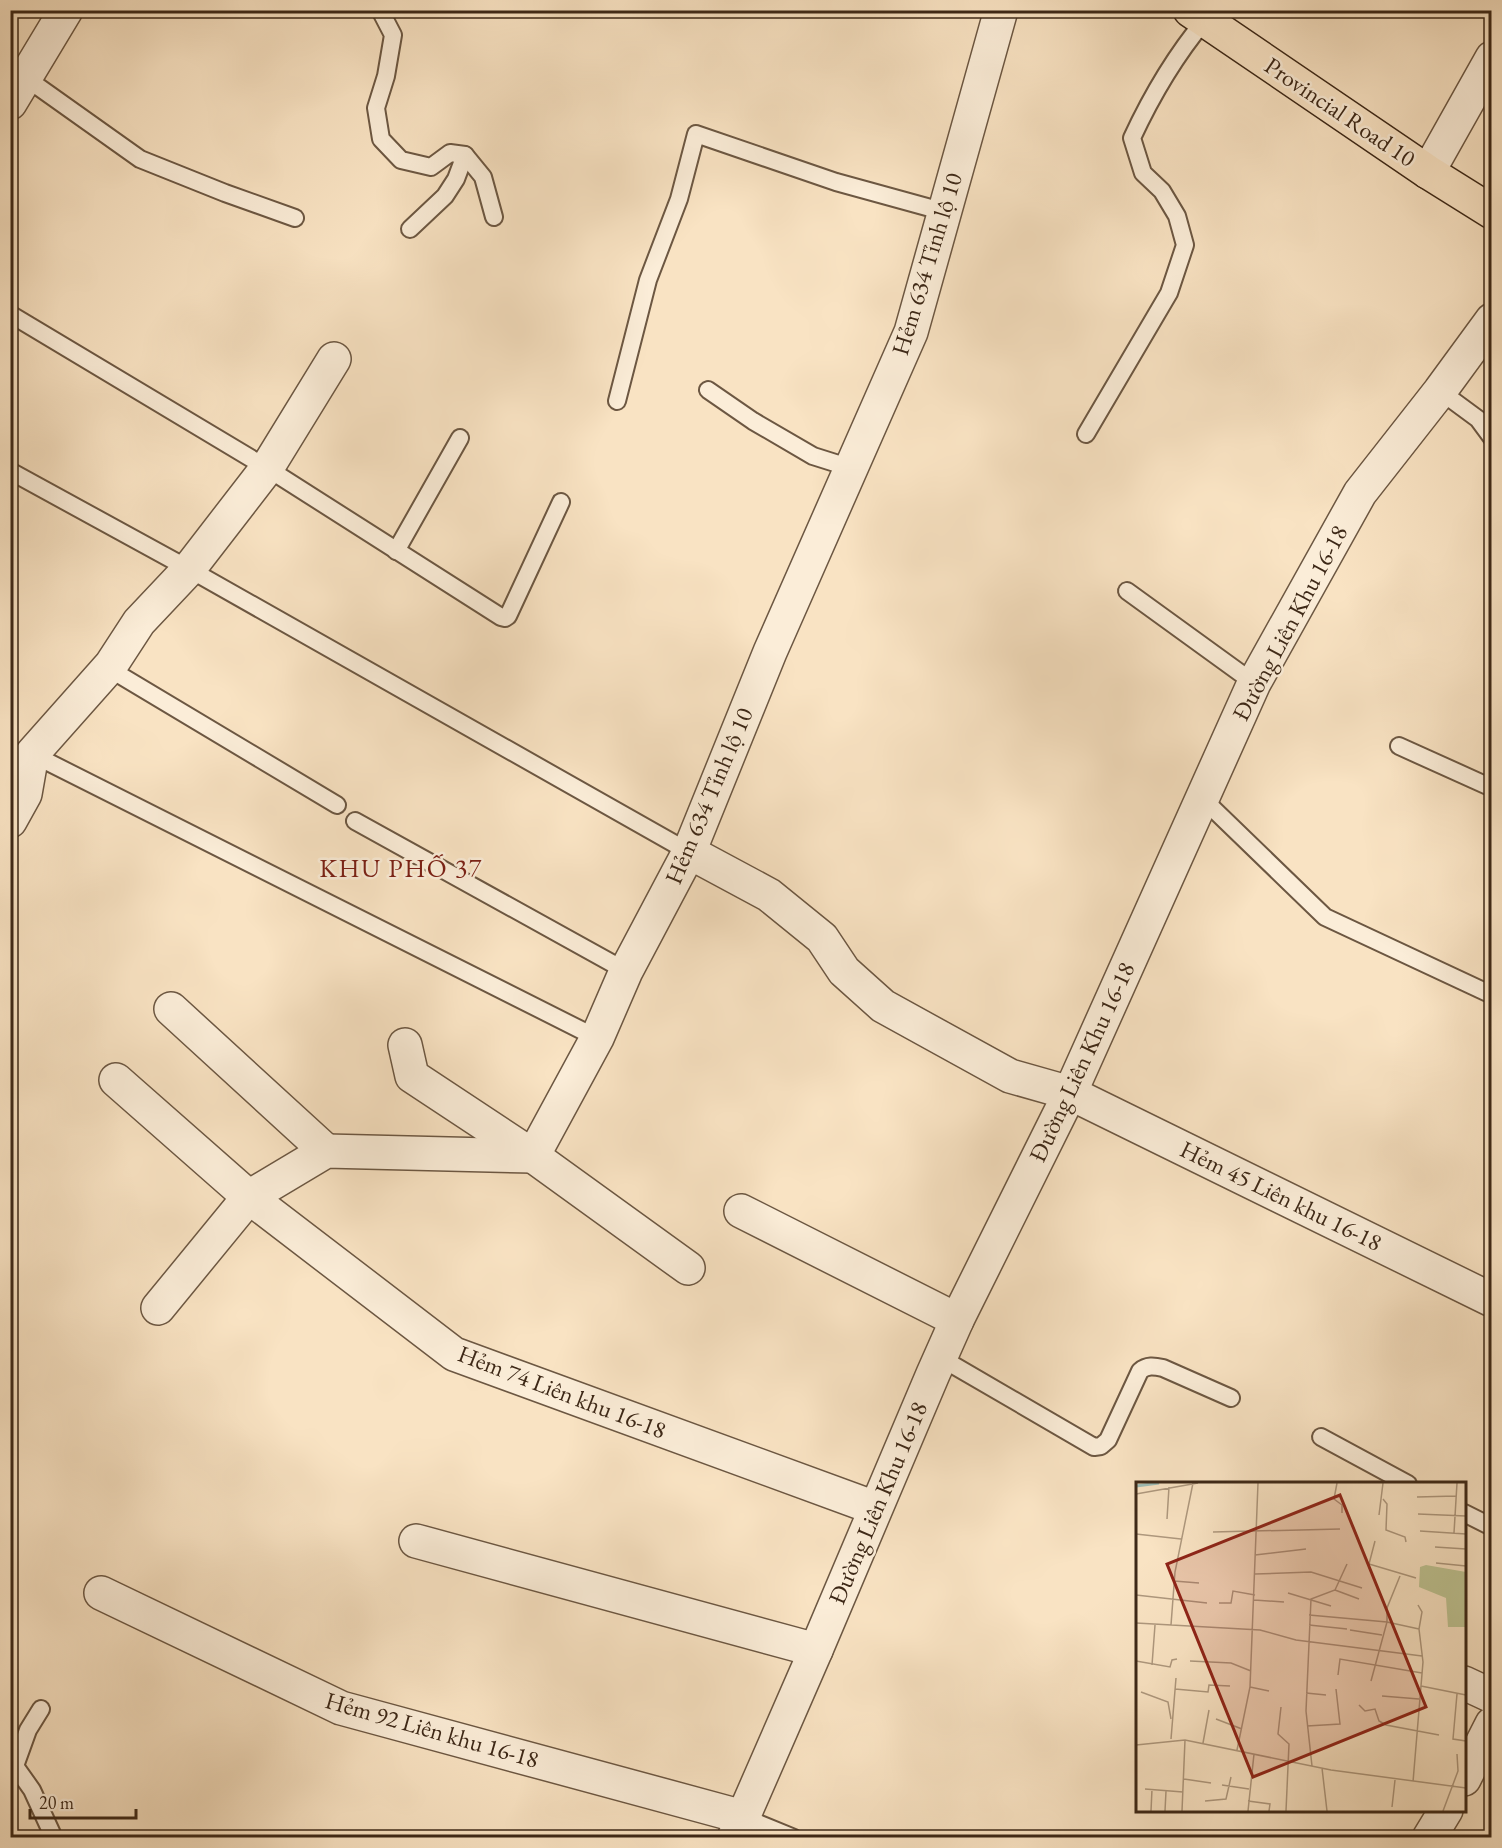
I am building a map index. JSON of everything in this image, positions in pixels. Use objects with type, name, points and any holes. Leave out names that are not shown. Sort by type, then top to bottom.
[{"type":"main road","name":"Provincial Road 10","points":[[1201,14],[1428,172],[1491,212]]},
{"type":"street","points":[[18,90],[66,10]]},
{"type":"street","name":"Hẻm 634 Tỉnh lộ 10","points":[[532,1156],[597,1038],[626,970],[689,852],[770,652],[911,332],[1001,10]]},
{"type":"street","points":[[1428,172],[1491,58]]},
{"type":"street","name":"Đường Liên Khu 16-18","points":[[738,1827],[957,1320],[1070,1093],[1254,683],[1360,493],[1440,391],[1491,320]]},
{"type":"street","points":[[10,820],[25,794],[21,747],[108,668],[139,622],[189,569],[267,468],[334,359]]},
{"type":"street","name":"Hẻm 45 Liên khu 16-18","points":[[689,852],[769,895],[822,938],[844,971],[883,1006],[1010,1076],[1070,1093],[1491,1300]]},
{"type":"street","points":[[171,1010],[326,1151]]},
{"type":"street","points":[[405,1045],[412,1076],[532,1156],[688,1268]]},
{"type":"street","name":"Hẻm 74 Liên khu 16-18","points":[[116,1080],[249,1197],[454,1354],[875,1508]]},
{"type":"street","points":[[158,1308],[249,1197],[326,1151],[532,1156]]},
{"type":"street","points":[[741,1211],[957,1320]]},
{"type":"street","points":[[416,1541],[816,1650]]},
{"type":"street","name":"Hẻm 92 Liên khu 16-18","points":[[101,1593],[341,1708],[738,1827]]},
{"type":"street","points":[[1466,1684],[1491,1696]]},
{"type":"street","points":[[1466,1775],[1491,1724]]},
{"type":"street","points":[[1429,1838],[1445,1812]]},
{"type":"lane","points":[[380,10],[393,35],[386,76],[376,108],[381,139],[401,160],[431,167],[450,153],[465,155],[483,177],[494,217]]},
{"type":"lane","points":[[1086,434],[1169,293],[1185,244],[1177,216],[1162,191],[1143,173],[1132,138],[1145,109],[1201,14]]},
{"type":"lane","points":[[18,90],[140,159],[295,218]]},
{"type":"lane","points":[[617,401],[648,280],[679,199],[696,134],[836,182],[945,212]]},
{"type":"lane","points":[[410,229],[445,196],[456,179],[465,155]]},
{"type":"lane","points":[[10,314],[267,468],[505,618],[508,616],[561,502]]},
{"type":"lane","points":[[708,390],[753,421],[813,456],[851,468]]},
{"type":"lane","points":[[1440,391],[1478,419],[1491,438]]},
{"type":"lane","points":[[396,551],[460,438]]},
{"type":"lane","points":[[10,471],[189,569],[689,852]]},
{"type":"lane","points":[[1127,591],[1254,683]]},
{"type":"lane","points":[[108,668],[337,806]]},
{"type":"lane","points":[[1399,746],[1491,788]]},
{"type":"lane","points":[[21,747],[597,1038]]},
{"type":"lane","points":[[1202,798],[1325,917],[1491,995]]},
{"type":"lane","points":[[355,821],[626,970]]},
{"type":"lane","points":[[941,1358],[1094,1447],[1101,1446],[1108,1440],[1140,1371],[1144,1368],[1152,1366],[1163,1368],[1231,1398]]},
{"type":"lane","points":[[1321,1437],[1404,1482]]},
{"type":"lane","points":[[1466,1514],[1491,1527]]},
{"type":"lane","points":[[41,1709],[28,1730],[15,1766],[32,1790],[54,1838]]},
{"type":"lane","points":[[738,1827],[794,1838]]},
{"type":"district","name":"KHU PHỐ 37","points":[[401,868]]}]
